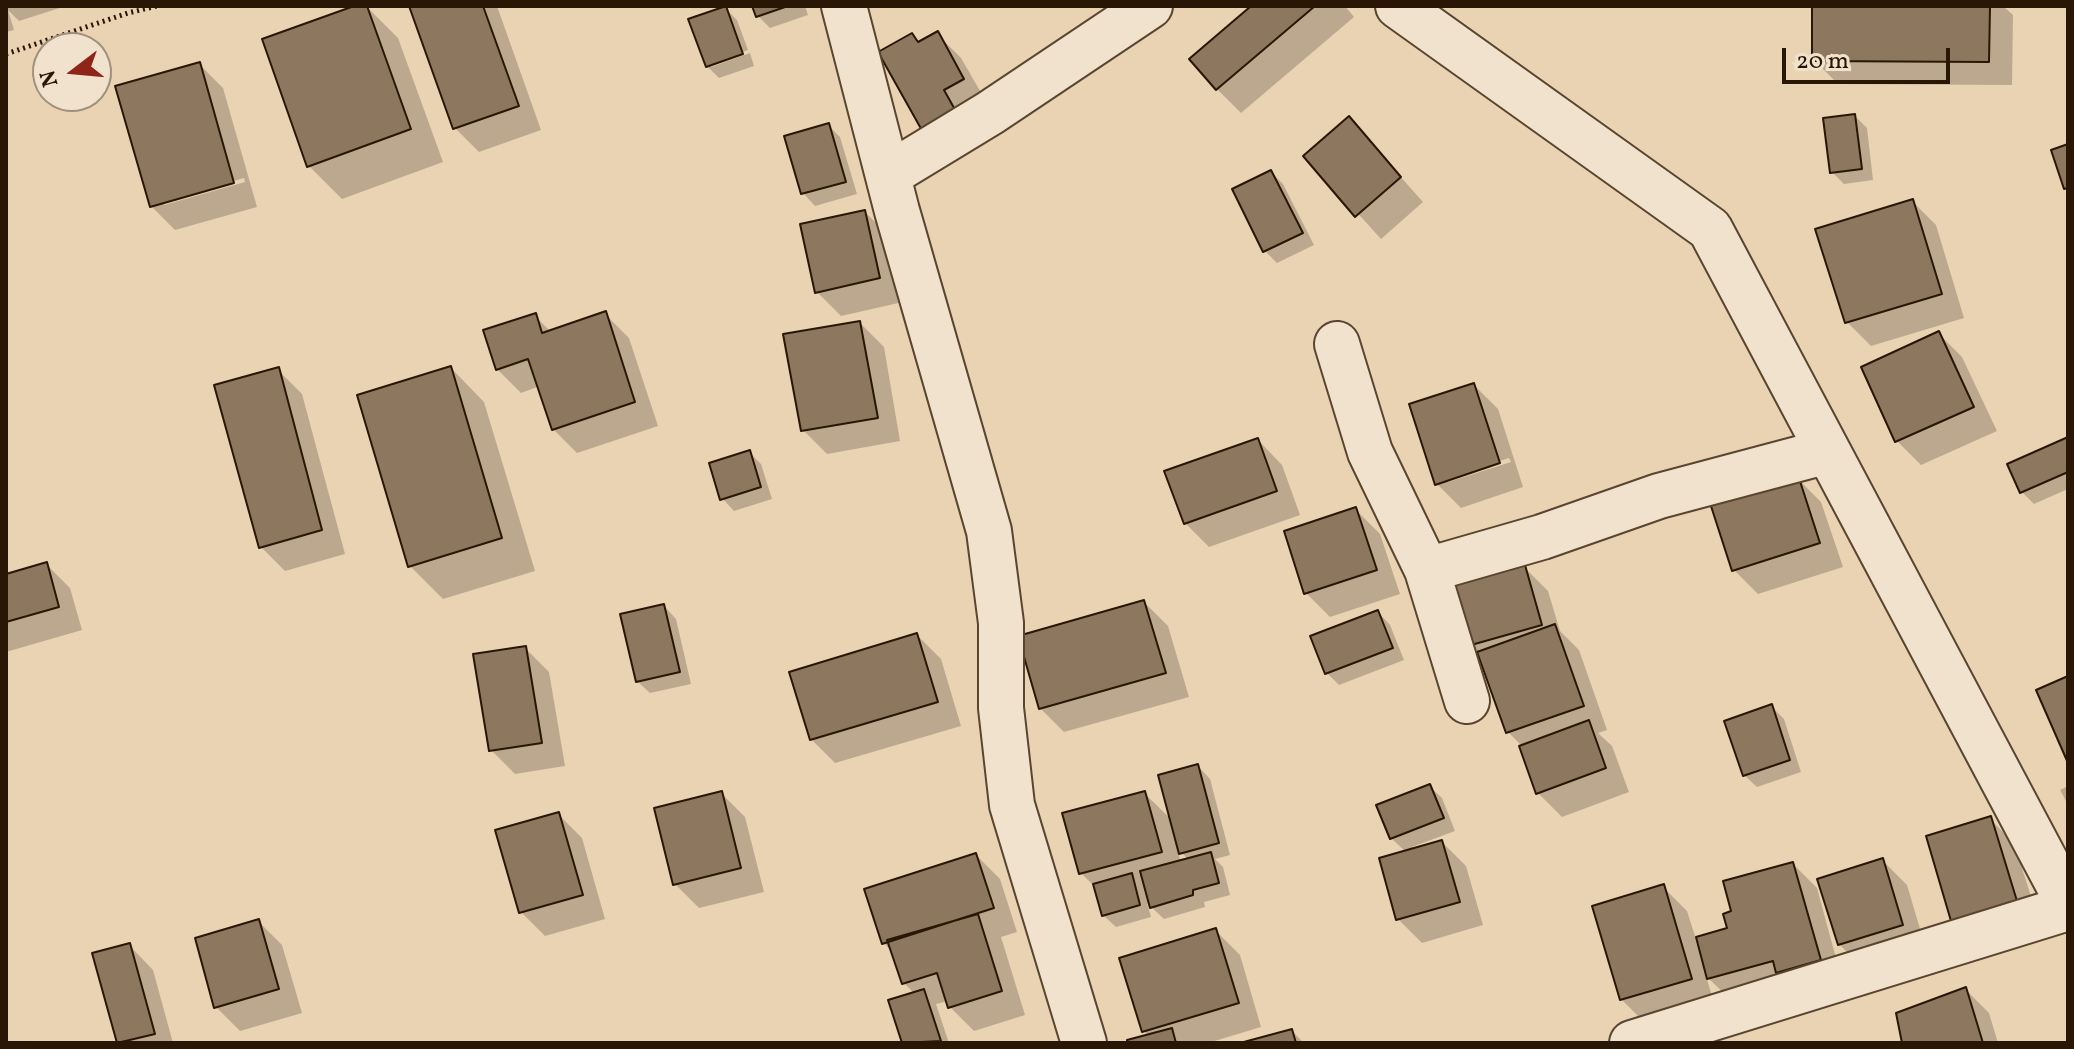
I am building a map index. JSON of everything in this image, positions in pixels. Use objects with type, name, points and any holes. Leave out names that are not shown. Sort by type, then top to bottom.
[{"type":"street","points":[[844,6],[888,175],[989,531],[1001,623],[1001,708],[1012,805],[1084,1043]]},
{"type":"street","points":[[888,175],[990,113],[1150,6]]},
{"type":"street","points":[[1398,6],[1710,229],[2068,905],[1632,1043]]},
{"type":"street","points":[[1337,344],[1370,452],[1427,570],[1467,701]]},
{"type":"street","points":[[1427,570],[1542,537],[1659,496],[1828,451]]},
{"type":"path","points":[[6,54],[157,6]]},
{"type":"building","points":[[354,6],[367,6],[411,129],[307,167],[262,39]]},
{"type":"building","points":[[409,6],[483,6],[519,106],[453,129]]},
{"type":"building","points":[[726,6],[743,54],[706,67],[688,19]]},
{"type":"building","points":[[752,6],[788,6],[756,17]]},
{"type":"building","points":[[1251,6],[1315,6],[1216,90],[1189,59]]},
{"type":"building","points":[[1812,6],[1990,6],[1989,62],[1812,61]]},
{"type":"building","points":[[938,31],[964,79],[944,90],[958,115],[924,134],[878,52],[912,33],[918,42]]},
{"type":"building","points":[[200,62],[234,183],[150,207],[115,86]]},
{"type":"building","points":[[1855,114],[1862,169],[1830,173],[1823,118]]},
{"type":"building","points":[[1349,116],[1401,177],[1355,217],[1303,156]]},
{"type":"building","points":[[829,123],[846,182],[801,194],[784,136]]},
{"type":"building","points":[[2068,144],[2068,188],[2064,189],[2051,150]]},
{"type":"building","points":[[1271,170],[1303,233],[1263,252],[1232,189]]},
{"type":"building","points":[[1913,199],[1942,294],[1845,323],[1815,229]]},
{"type":"building","points":[[865,210],[880,278],[815,293],[800,224]]},
{"type":"building","points":[[606,311],[635,402],[552,430],[528,359],[496,370],[483,330],[536,313],[542,333]]},
{"type":"building","points":[[860,321],[878,418],[801,431],[783,334]]},
{"type":"building","points":[[1939,331],[1974,407],[1895,442],[1861,367]]},
{"type":"building","points":[[451,366],[502,538],[408,567],[357,395]]},
{"type":"building","points":[[279,367],[322,530],[259,548],[214,385]]},
{"type":"building","points":[[1474,383],[1500,463],[1435,485],[1409,404]]},
{"type":"building","points":[[2068,437],[2068,472],[2020,493],[2007,464]]},
{"type":"building","points":[[1258,438],[1277,491],[1184,524],[1164,471]]},
{"type":"building","points":[[750,450],[761,487],[720,500],[709,463]]},
{"type":"building","points":[[1798,475],[1820,543],[1732,571],[1710,503]]},
{"type":"building","points":[[1356,507],[1377,570],[1304,594],[1284,531]]},
{"type":"building","points":[[47,562],[59,607],[6,622],[6,574]]},
{"type":"building","points":[[1525,565],[1542,625],[1464,647],[1447,587]]},
{"type":"building","points":[[1144,600],[1166,673],[1039,709],[1018,636]]},
{"type":"building","points":[[664,604],[680,672],[636,682],[620,614]]},
{"type":"building","points":[[1378,610],[1393,648],[1325,674],[1310,636]]},
{"type":"building","points":[[1555,624],[1584,706],[1506,733],[1477,652]]},
{"type":"building","points":[[917,633],[938,702],[810,740],[789,672]]},
{"type":"building","points":[[526,646],[542,743],[489,751],[473,654]]},
{"type":"building","points":[[2068,676],[2068,763],[2036,690]]},
{"type":"building","points":[[1772,704],[1790,760],[1743,776],[1724,721]]},
{"type":"building","points":[[1589,720],[1606,768],[1536,794],[1519,746]]},
{"type":"building","points":[[1198,764],[1219,843],[1179,854],[1158,775]]},
{"type":"building","points":[[1430,784],[1444,818],[1390,839],[1376,805]]},
{"type":"building","points":[[722,791],[741,868],[673,885],[654,808]]},
{"type":"building","points":[[1145,791],[1162,852],[1079,874],[1062,813]]},
{"type":"building","points":[[559,812],[583,895],[519,913],[495,830]]},
{"type":"building","points":[[1991,816],[2017,901],[1951,921],[1926,836]]},
{"type":"building","points":[[1442,840],[1460,902],[1396,920],[1379,858]]},
{"type":"building","points":[[1211,852],[1219,883],[1193,890],[1193,895],[1150,908],[1140,871]]},
{"type":"building","points":[[976,853],[994,908],[882,944],[864,889]]},
{"type":"building","points":[[1883,858],[1903,925],[1838,945],[1817,879]]},
{"type":"building","points":[[1793,862],[1821,960],[1776,973],[1773,961],[1707,979],[1696,937],[1727,928],[1723,914],[1731,911],[1723,881]]},
{"type":"building","points":[[1132,873],[1140,905],[1102,916],[1093,884]]},
{"type":"building","points":[[1664,884],[1692,979],[1620,1000],[1592,906]]},
{"type":"building","points":[[978,914],[1002,991],[948,1008],[937,973],[902,984],[887,940]]},
{"type":"building","points":[[259,919],[279,989],[214,1008],[195,938]]},
{"type":"building","points":[[1216,928],[1239,1003],[1142,1032],[1119,958]]},
{"type":"building","points":[[130,943],[155,1034],[117,1043],[92,953]]},
{"type":"building","points":[[1966,987],[1983,1043],[1902,1043],[1896,1013]]},
{"type":"building","points":[[924,989],[941,1041],[902,1043],[888,1000]]},
{"type":"building","points":[[1172,1028],[1176,1043],[1127,1043],[1127,1040]]},
{"type":"building","points":[[1292,1029],[1296,1043],[1240,1043]]}]
